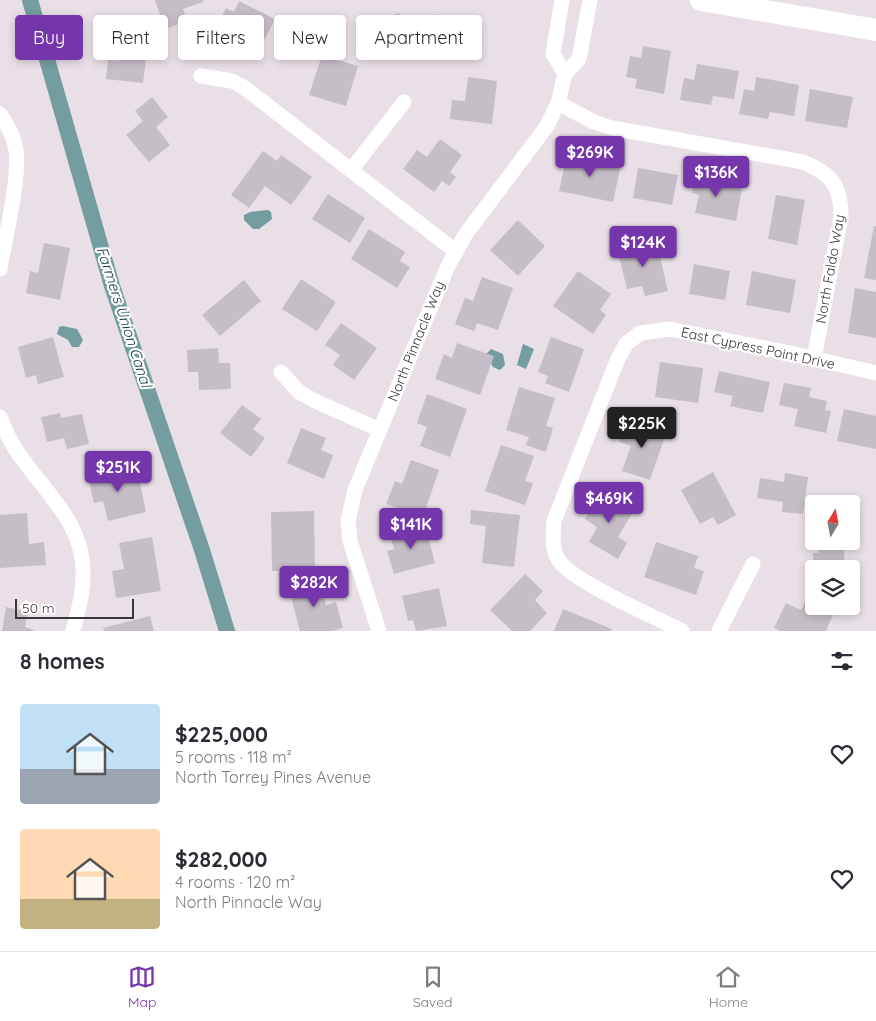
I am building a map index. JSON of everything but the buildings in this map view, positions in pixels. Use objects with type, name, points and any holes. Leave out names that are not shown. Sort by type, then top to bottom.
[{"type":"main road","points":[[701,0],[876,30]]},
{"type":"street","points":[[562,0],[553,54],[565,74]]},
{"type":"street","name":"North Pinnacle Way","points":[[379,631],[350,541],[348,522],[355,490],[455,251],[537,141],[558,103],[565,74],[579,59],[590,0]]},
{"type":"street","points":[[201,76],[232,81],[245,88],[455,251]]},
{"type":"street","points":[[351,170],[404,102]]},
{"type":"street","name":"North Faldo Way","points":[[558,103],[594,122],[612,128],[803,162],[820,169],[834,182],[841,198],[841,217],[814,358]]},
{"type":"street","points":[[0,114],[10,130],[16,148],[17,166],[0,269]]},
{"type":"street","name":"East Cypress Point Drive","points":[[682,631],[576,577],[560,562],[552,542],[554,521],[617,361],[626,344],[640,333],[670,329],[814,358],[876,374]]},
{"type":"street","points":[[282,372],[299,392],[380,430]]},
{"type":"street","points":[[0,418],[14,448],[57,502],[76,533],[83,570],[83,588],[74,631]]},
{"type":"street","points":[[719,631],[753,564]]},
{"type":"water","points":[[268,210],[271,212],[272,219],[259,229],[253,229],[244,220],[244,215],[250,212]]},
{"type":"water","points":[[59,327],[77,329],[83,340],[79,347],[72,347],[68,340],[57,334]]},
{"type":"water","points":[[523,344],[534,349],[526,369],[517,365]]},
{"type":"water","points":[[491,349],[503,354],[505,365],[500,370],[493,367],[486,354]]},
{"type":"waterway","name":"Farmers Union Canal","points":[[30,0],[112,286],[202,550],[227,631]]}]
